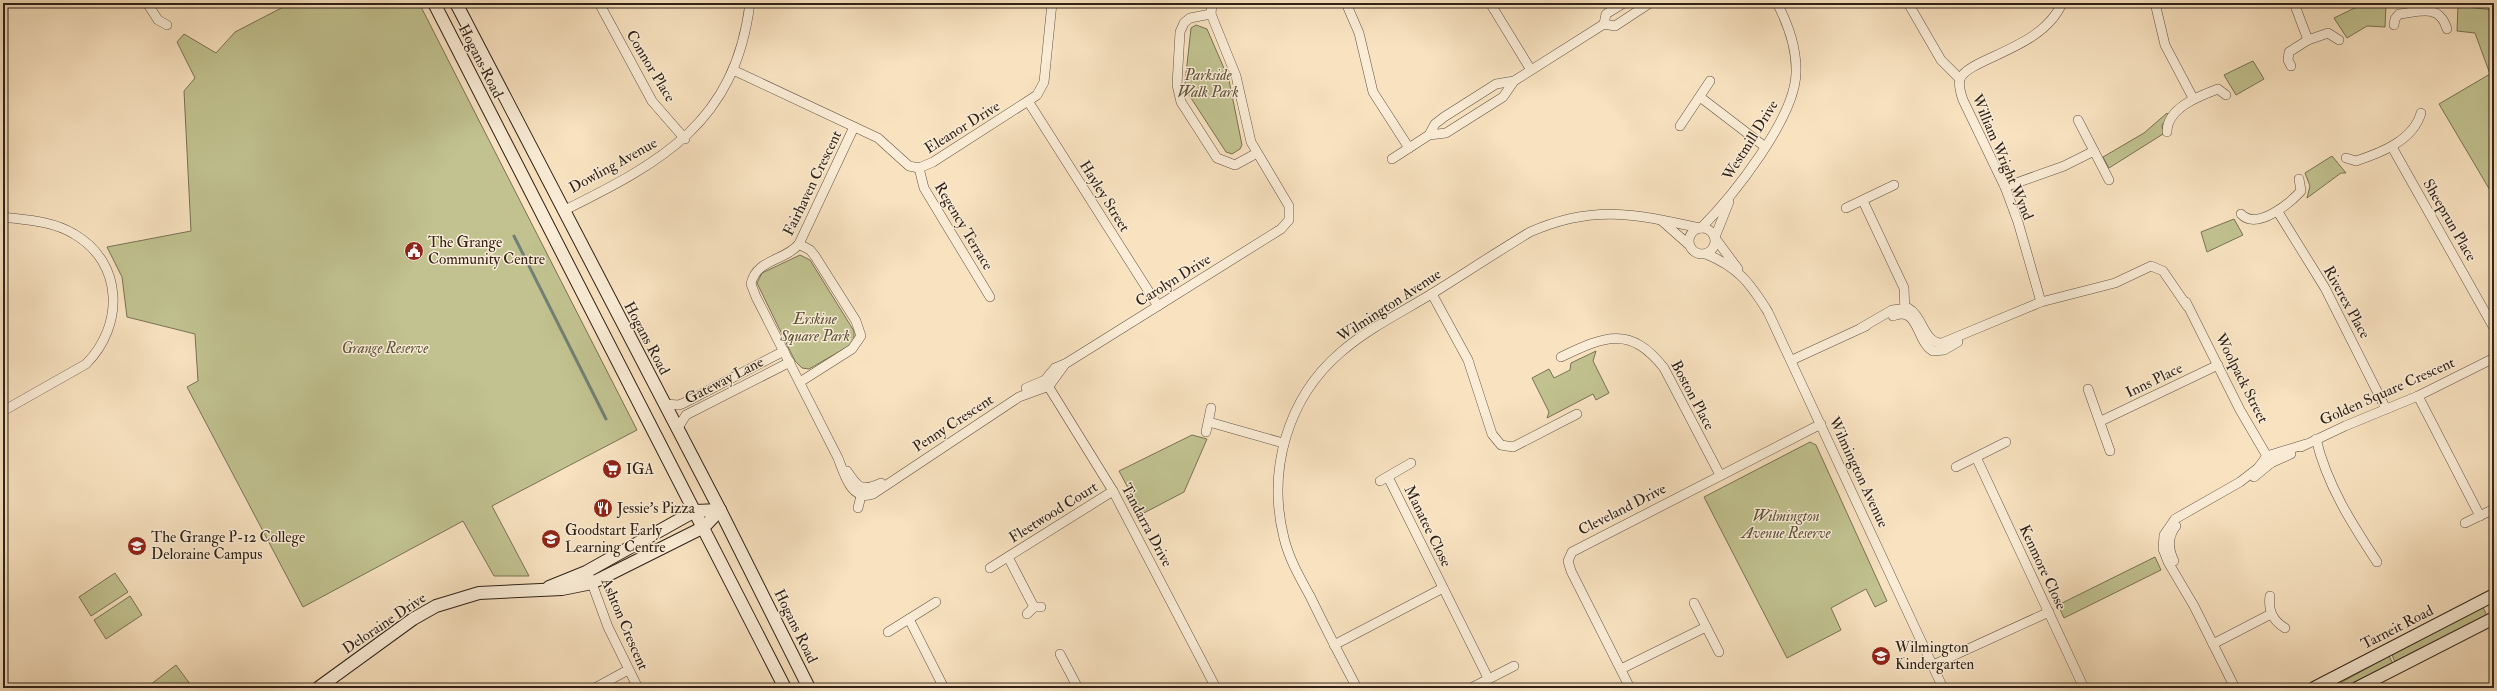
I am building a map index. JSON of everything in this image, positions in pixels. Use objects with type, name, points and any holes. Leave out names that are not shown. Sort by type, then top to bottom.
[{"type":"street","points":[[147,3],[158,20],[167,26]]},
{"type":"street","name":"Hogans Road","points":[[434,3],[704,527],[785,688]]},
{"type":"street","name":"Hogans Road","points":[[456,3],[720,510],[809,688]]},
{"type":"street","name":"Connor Place","points":[[599,3],[652,101],[685,139]]},
{"type":"street","name":"Dowling Avenue","points":[[545,219],[638,173],[685,139],[704,119],[718,98],[733,70],[742,45],[750,3]]},
{"type":"street","name":"Eleanor Drive","points":[[733,70],[878,138],[909,166],[919,168],[933,162],[1037,95],[1044,82],[1052,3]]},
{"type":"street","points":[[1211,14],[1190,18],[1182,28],[1176,84],[1181,102],[1217,158],[1235,165],[1257,152],[1247,131],[1236,76],[1211,14],[1212,3]]},
{"type":"street","points":[[1346,3],[1359,32],[1373,92],[1409,148]]},
{"type":"street","points":[[1490,3],[1531,70]]},
{"type":"street","points":[[1604,24],[1606,14],[1624,3]]},
{"type":"street","points":[[1392,159],[1429,135],[1446,133],[1503,97],[1514,81],[1604,24],[1615,26],[1650,3]]},
{"type":"street","name":"Westmill Drive","points":[[1700,228],[1730,198],[1784,116],[1795,86],[1796,58],[1789,29],[1777,3]]},
{"type":"street","points":[[1908,3],[1940,60],[1960,78]]},
{"type":"street","name":"William Wright Wynd","points":[[2041,302],[2018,222],[2005,187],[1963,100],[1959,85],[1960,78],[1970,69],[2038,34],[2049,25],[2062,3]]},
{"type":"street","points":[[2155,3],[2165,45],[2193,98]]},
{"type":"street","points":[[2294,3],[2308,40]]},
{"type":"street","points":[[2394,25],[2395,19],[2399,14],[2425,7],[2440,14],[2447,29]]},
{"type":"street","points":[[2291,66],[2288,60],[2289,52],[2308,40],[2328,33],[2339,40]]},
{"type":"street","points":[[1429,135],[1435,124],[1444,117],[1496,84],[1514,81]]},
{"type":"street","points":[[1680,126],[1710,81]]},
{"type":"street","points":[[2167,132],[2170,119],[2193,98],[2218,89],[2226,95]]},
{"type":"street","points":[[1700,97],[1764,146]]},
{"type":"street","name":"Hayley Street","points":[[1028,102],[1158,306]]},
{"type":"street","points":[[2346,158],[2356,161],[2392,147],[2415,127],[2421,113]]},
{"type":"street","points":[[2078,120],[2109,180]]},
{"type":"street","name":"Fairhaven Crescent","points":[[790,362],[756,297],[751,284],[757,270],[793,250],[799,244],[854,127]]},
{"type":"street","name":"Sheeprun Place","points":[[2392,147],[2494,328]]},
{"type":"street","points":[[2005,187],[2064,166],[2094,151]]},
{"type":"street","name":"Carolyn Drive","points":[[1047,383],[1055,368],[1065,364],[1282,228],[1289,220],[1290,214],[1286,201],[1257,152]]},
{"type":"street","points":[[521,172],[538,162]]},
{"type":"street","name":"Regency Terrace","points":[[919,168],[924,188],[990,297]]},
{"type":"street","points":[[2241,214],[2248,218],[2256,219],[2278,212],[2301,191],[2299,179]]},
{"type":"street","points":[[1846,208],[1894,186]]},
{"type":"street","name":"Westmill Drive","points":[[1715,238],[1730,198]]},
{"type":"street","points":[[1792,360],[1861,328],[1905,311],[1904,288],[1863,200]]},
{"type":"street","name":"Riverex Place","points":[[2278,212],[2325,288],[2386,410]]},
{"type":"street","name":"Wilmington Avenue","points":[[1356,688],[1294,565],[1284,539],[1278,502],[1277,483],[1283,443],[1296,408],[1308,388],[1340,352],[1379,324],[1432,294],[1508,246],[1552,222],[1577,216],[1606,213],[1630,214],[1700,228]]},
{"type":"street","points":[[3,217],[52,225],[74,234],[85,242],[104,265],[111,281],[114,307],[108,334],[95,355],[86,364],[3,411]]},
{"type":"street","name":"Wilmington Avenue","points":[[1662,221],[1688,244]]},
{"type":"street","points":[[1700,228],[1710,230],[1715,238],[1713,249],[1706,254],[1695,252],[1688,244],[1690,234],[1700,228]]},
{"type":"street","name":"Wilmington Avenue","points":[[1715,238],[1733,260],[1740,274]]},
{"type":"street","points":[[799,244],[810,250],[815,256],[856,321],[861,336],[852,349],[800,382]]},
{"type":"street","name":"Wilmington Avenue","points":[[1706,254],[1725,262],[1753,287],[1792,360],[1943,688]]},
{"type":"street","name":"Woolpack Street","points":[[1905,311],[1912,319],[1926,346],[1933,351],[1944,350],[1985,327],[2041,302],[2103,285],[2140,264],[2155,261],[2165,266],[2172,274],[2240,410],[2269,460]]},
{"type":"street","points":[[1432,294],[1468,360],[1486,419],[1492,434],[1501,445],[1512,447],[1577,414]]},
{"type":"street","name":"Boston Place","points":[[1561,357],[1595,341],[1622,338],[1639,344],[1653,354],[1664,368],[1720,475]]},
{"type":"street","name":"Golden Square Crescent","points":[[2480,364],[2494,350]]},
{"type":"street","name":"Gateway Lane","points":[[664,404],[675,405],[684,403],[784,351]]},
{"type":"street","name":"Golden Square Crescent","points":[[2236,688],[2194,606],[2169,546],[2171,533],[2175,527],[2201,506],[2240,482],[2257,475],[2269,460],[2289,456],[2316,439],[2418,396],[2494,358]]},
{"type":"street","points":[[790,362],[838,458],[849,486],[862,491],[858,508]]},
{"type":"street","name":"Gateway Lane","points":[[677,429],[686,415],[790,362]]},
{"type":"street","name":"Inns Place","points":[[2101,421],[2218,365]]},
{"type":"street","name":"Penny Crescent","points":[[862,491],[873,494],[903,472],[1018,397],[1032,384],[1047,383]]},
{"type":"street","name":"Tandarra Drive","points":[[1047,383],[1113,491],[1216,688]]},
{"type":"street","points":[[2088,389],[2101,421],[2110,451]]},
{"type":"street","points":[[2418,396],[2480,516]]},
{"type":"street","points":[[1206,432],[1211,408]]},
{"type":"street","points":[[1209,422],[1283,443]]},
{"type":"street","name":"Cleveland Drive","points":[[1630,688],[1571,571],[1568,561],[1570,555],[1577,548],[1821,424]]},
{"type":"street","points":[[2316,439],[2323,463],[2346,514],[2377,562]]},
{"type":"street","points":[[1956,467],[2006,442]]},
{"type":"street","name":"Kenmore Close","points":[[1976,457],[2084,688]]},
{"type":"street","name":"Manatee Close","points":[[1411,463],[1384,479],[1443,588],[1488,678]]},
{"type":"street","name":"Fleetwood Court","points":[[990,568],[1113,491]]},
{"type":"street","points":[[2465,524],[2494,509]]},
{"type":"street","points":[[695,511],[720,510]]},
{"type":"street","name":"Deloraine Drive","points":[[318,688],[414,619],[436,606],[479,593],[544,588],[562,589],[592,583],[704,527],[720,510]]},
{"type":"street","name":"Deloraine Drive","points":[[544,588],[586,572],[695,511]]},
{"type":"street","points":[[628,549],[635,562]]},
{"type":"street","name":"Fleetwood Court","points":[[1008,556],[1038,607],[1027,614]]},
{"type":"street","name":"Ashton Crescent","points":[[586,572],[592,583],[608,628],[638,688]]},
{"type":"street","name":"Manatee Close","points":[[1334,645],[1443,588]]},
{"type":"street","name":"Tarneit Road","points":[[2314,688],[2494,595]]},
{"type":"street","points":[[2270,596],[2271,614],[2278,624],[2285,628]]},
{"type":"street","points":[[888,632],[936,602]]},
{"type":"street","points":[[1694,603],[1719,652]]},
{"type":"street","points":[[1932,665],[2049,612]]},
{"type":"street","points":[[2213,644],[2271,614]]},
{"type":"street","points":[[2357,688],[2494,618]]},
{"type":"street","points":[[909,619],[944,688]]},
{"type":"street","points":[[1621,670],[1706,627]]},
{"type":"street","points":[[1060,654],[1078,688]]},
{"type":"street","points":[[1471,688],[1514,666]]},
{"type":"street","points":[[595,688],[628,670]]},
{"type":"green space","name":"Grange Reserve","points":[[291,3],[419,3],[637,430],[492,506],[529,576],[494,576],[463,521],[303,607],[187,387],[198,381],[195,334],[127,317],[122,277],[107,247],[191,231],[184,91],[195,78],[177,42],[184,34],[216,53],[235,32]]},
{"type":"green space","points":[[2386,4],[2385,27],[2367,26],[2347,38],[2334,18],[2359,6]]},
{"type":"green space","points":[[2458,6],[2494,10],[2494,197],[2439,104],[2490,74],[2475,33],[2457,31]]},
{"type":"green space","name":"Parkside Walk Park","points":[[1196,25],[1207,29],[1229,80],[1242,145],[1240,149],[1232,154],[1226,152],[1189,95],[1185,83],[1191,28]]},
{"type":"green space","points":[[2253,61],[2264,79],[2236,95],[2224,75]]},
{"type":"green space","points":[[2167,113],[2169,116],[2162,125],[2163,134],[2109,168],[2103,157],[2144,133]]},
{"type":"green space","points":[[2332,156],[2346,173],[2341,173],[2307,198],[2310,186],[2305,173]]},
{"type":"green space","points":[[2234,219],[2243,235],[2207,252],[2201,232]]},
{"type":"green space","name":"Erskine Square Park","points":[[800,255],[810,260],[854,331],[854,340],[849,346],[809,369],[802,368],[795,361],[757,283],[762,273]]},
{"type":"green space","points":[[1596,351],[1593,361],[1609,393],[1596,400],[1593,394],[1547,418],[1549,412],[1532,378],[1549,369],[1554,378],[1570,370],[1571,363]]},
{"type":"green space","points":[[1192,435],[1207,439],[1184,492],[1142,514],[1119,471]]},
{"type":"green space","name":"Wilmington Avenue Reserve","points":[[1810,442],[1816,445],[1887,601],[1875,607],[1866,589],[1831,608],[1841,630],[1787,658],[1704,497]]},
{"type":"green space","points":[[2155,557],[2161,570],[2064,618],[2058,605]]},
{"type":"green space","points":[[115,573],[128,592],[91,616],[79,597]]},
{"type":"green space","points":[[130,596],[142,615],[106,639],[94,620]]},
{"type":"green space","points":[[2483,607],[2487,616],[2395,662],[2392,655]]},
{"type":"green space","points":[[2389,656],[2393,664],[2344,688],[2331,688]]},
{"type":"green space","points":[[176,665],[190,684],[184,688],[146,688]]},
{"type":"waterway","points":[[514,236],[606,419]]},
{"type":"waterway","points":[[529,265],[535,261]]},
{"type":"place","name":"The Grange Community Centre","points":[[414,251]]},
{"type":"place","name":"IGA","points":[[612,469]]},
{"type":"place","name":"Jessie's Pizza","points":[[603,508]]},
{"type":"place","name":"Goodstart Early Learning Centre","points":[[551,539]]},
{"type":"place","name":"The Grange P-12 College Deloraine Campus","points":[[137,546]]},
{"type":"place","name":"Wilmington Kindergarten","points":[[1881,656]]}]
